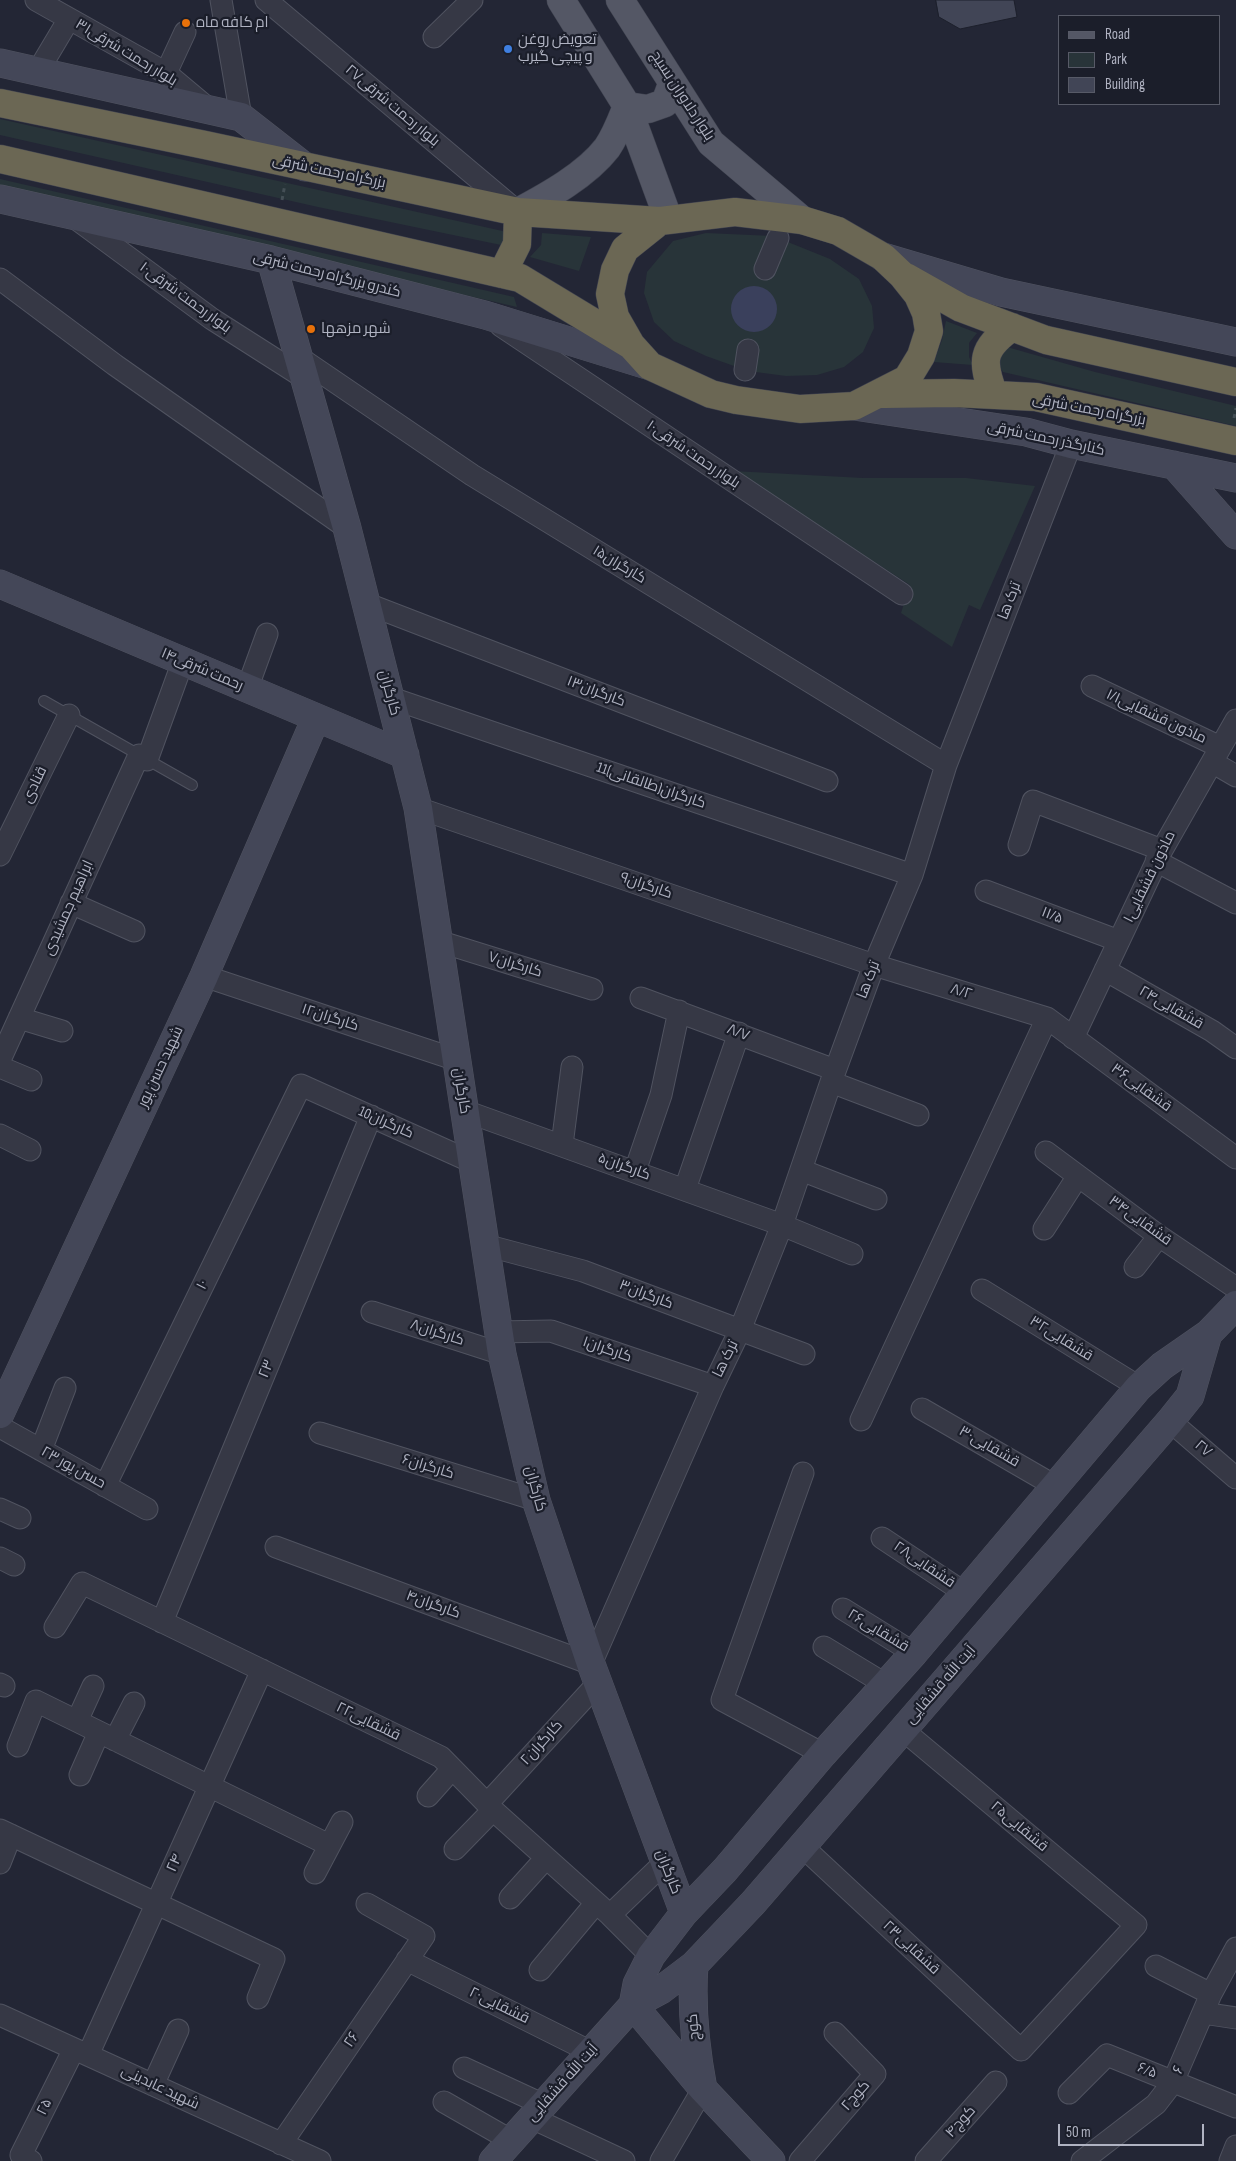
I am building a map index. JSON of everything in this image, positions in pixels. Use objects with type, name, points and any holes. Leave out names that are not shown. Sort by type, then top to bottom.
[{"type":"highway","name":"بزرگراه رحمت شرقی","points":[[0,104],[205,145],[518,212],[664,220],[735,212],[802,220],[838,231],[893,266]]},
{"type":"highway","points":[[0,159],[520,278],[631,345]]},
{"type":"highway","points":[[502,274],[517,244],[518,212]]},
{"type":"highway","points":[[664,220],[625,249],[615,270],[610,294],[615,317],[631,345],[650,366],[699,390],[736,400],[800,409],[854,406],[907,379],[921,356],[929,331],[926,313],[918,294],[893,266]]},
{"type":"highway","points":[[893,266],[961,308],[1046,340],[1236,382]]},
{"type":"highway","points":[[994,395],[985,362],[987,354],[989,347],[997,338],[1012,327]]},
{"type":"highway","name":"بزرگراه رحمت شرقی","points":[[880,394],[954,393],[1036,397],[1236,441]]},
{"type":"main road","name":"بلوار دلاوران بسیج","points":[[620,0],[711,143],[802,220]]},
{"type":"main road","points":[[559,3],[627,106],[664,220]]},
{"type":"main road","points":[[627,106],[648,109],[665,103],[672,84]]},
{"type":"main road","points":[[518,212],[552,194],[590,165],[606,149],[618,130],[627,106]]},
{"type":"street","name":"بلوار رحمت شرقی۳۱","points":[[36,0],[166,74],[212,111]]},
{"type":"street","points":[[221,0],[241,117]]},
{"type":"street","name":"بلوار رحمت شرقی۲۷","points":[[266,0],[518,212]]},
{"type":"street","points":[[434,37],[472,0]]},
{"type":"street","points":[[38,71],[69,19]]},
{"type":"street","points":[[166,74],[185,32]]},
{"type":"street","points":[[0,63],[241,117],[305,167]]},
{"type":"street","name":"کندرو بزرگراه رحمت شرقی","points":[[0,199],[271,260],[485,315],[650,366]]},
{"type":"street","name":"بلوار رحمت شرقی۱۰","points":[[70,214],[212,319],[300,367]]},
{"type":"street","points":[[765,269],[778,238]]},
{"type":"street","name":"کارگران","points":[[271,260],[347,528],[418,808],[500,1343],[536,1500],[594,1673],[684,1913]]},
{"type":"street","points":[[893,266],[1001,292],[1236,342]]},
{"type":"street","points":[[0,278],[114,365],[347,528]]},
{"type":"street","name":"۱۰بلوار رحمت شرقی","points":[[485,315],[902,594]]},
{"type":"street","name":"۱۵کارگران","points":[[300,367],[472,475],[946,764]]},
{"type":"street","name":"کنارگذر رحمت شرقی","points":[[854,406],[1026,432],[1071,444],[1236,478]]},
{"type":"street","name":"ترک ها","points":[[594,1673],[713,1386],[740,1330],[782,1225],[833,1076],[874,965],[912,875],[946,764],[1071,444]]},
{"type":"street","points":[[1174,465],[1236,535]]},
{"type":"street","name":"۱۴رحمت شرقی","points":[[0,584],[405,755]]},
{"type":"street","name":"کارگران۱۳","points":[[365,603],[827,781]]},
{"type":"street","points":[[247,689],[266,634]]},
{"type":"street","name":"ابراهیم جمشیدی","points":[[0,1060],[71,903],[143,757],[183,661]]},
{"type":"street","name":"ماذون قشقایی۱/۱","points":[[1092,686],[1216,755],[1236,776]]},
{"type":"street","name":"11کارگران(طالقانی)","points":[[390,698],[912,875]]},
{"type":"street","name":"قنادی","points":[[0,855],[69,715]]},
{"type":"street","name":"شهید حسن پور","points":[[0,1416],[204,976],[316,718]]},
{"type":"street","name":"ماذون قشقایی۱","points":[[1073,1038],[1159,855],[1236,720]]},
{"type":"street","points":[[1019,845],[1033,801],[1159,855],[1236,903]]},
{"type":"street","name":"کارگران۹","points":[[418,808],[874,965]]},
{"type":"street","name":"۱۱/۵","points":[[986,891],[1118,941]]},
{"type":"street","points":[[71,903],[134,931]]},
{"type":"street","name":"کارگران۷","points":[[438,941],[592,989]]},
{"type":"street","name":"۸/۲","points":[[874,965],[1047,1018]]},
{"type":"street","name":"قشقایی۲۴","points":[[1105,970],[1212,1031],[1236,1048]]},
{"type":"street","name":"۱۲کارگران","points":[[204,976],[456,1060]]},
{"type":"street","name":"۸/۷","points":[[641,998],[738,1033],[918,1115]]},
{"type":"street","points":[[635,1171],[660,1095],[679,1011]]},
{"type":"street","points":[[19,1018],[62,1031]]},
{"type":"street","points":[[861,1420],[1047,1018]]},
{"type":"street","name":"قشقایی۳۶","points":[[1047,1018],[1236,1158]]},
{"type":"street","points":[[685,1189],[738,1033]]},
{"type":"street","points":[[0,1067],[31,1080]]},
{"type":"street","points":[[562,1145],[572,1067]]},
{"type":"street","name":"10کارگران","points":[[300,1084],[472,1162]]},
{"type":"street","name":"۱۰","points":[[105,1486],[300,1084]]},
{"type":"street","name":"کارگران۵","points":[[464,1111],[685,1189],[782,1225],[852,1254]]},
{"type":"street","name":"۲۳","points":[[162,1622],[371,1116]]},
{"type":"street","points":[[0,1135],[30,1150]]},
{"type":"street","name":"قشقایی۳۴","points":[[1046,1152],[1159,1236],[1236,1288]]},
{"type":"street","points":[[801,1170],[876,1200]]},
{"type":"street","points":[[1044,1228],[1078,1176]]},
{"type":"street","points":[[1135,1267],[1159,1236]]},
{"type":"street","name":"کارگران۳","points":[[485,1244],[583,1271],[804,1354]]},
{"type":"street","name":"قشقایی۳۲","points":[[982,1290],[1139,1387]]},
{"type":"street","name":"آیت الله قشقایی","points":[[633,2005],[637,1984],[651,1956],[684,1913],[725,1870],[823,1754],[914,1653],[1139,1387],[1162,1366],[1208,1334],[1236,1305]]},
{"type":"street","name":"کارگران۸","points":[[372,1312],[500,1343]]},
{"type":"street","name":"۱کارگران","points":[[500,1343],[551,1331],[713,1386]]},
{"type":"street","name":"آیت الله قشقایی","points":[[493,2161],[633,2005],[661,1990],[694,1965],[753,1902],[903,1730],[1190,1396],[1208,1334]]},
{"type":"street","points":[[41,1450],[66,1388]]},
{"type":"street","name":"قشقایی۳۰","points":[[922,1409],[1056,1486]]},
{"type":"street","name":"۲۳ حسن پور","points":[[0,1416],[41,1450],[147,1509]]},
{"type":"street","name":"۲۷","points":[[1170,1420],[1236,1478]]},
{"type":"street","name":"۶کارگران","points":[[320,1433],[536,1500]]},
{"type":"street","points":[[803,1473],[722,1700],[823,1754]]},
{"type":"street","points":[[0,1510],[20,1518]]},
{"type":"street","name":"قشقایی۲۸","points":[[882,1538],[965,1593]]},
{"type":"street","name":"کارگران۴","points":[[276,1547],[594,1673]]},
{"type":"street","name":"۲۲قشقایی","points":[[55,1627],[82,1583],[441,1758],[490,1807],[603,1909],[651,1956]]},
{"type":"street","name":"قشقایی۲۶","points":[[843,1609],[914,1653]]},
{"type":"street","points":[[824,1647],[885,1684]]},
{"type":"street","name":"۲۴","points":[[81,2052],[156,1904],[262,1670]]},
{"type":"street","name":"کارگران۲","points":[[455,1849],[594,1673]]},
{"type":"street","points":[[76,1720],[93,1686]]},
{"type":"street","points":[[18,1746],[36,1700],[329,1845]]},
{"type":"street","points":[[80,1775],[107,1736],[134,1703]]},
{"type":"street","name":"قشقایی۲۵","points":[[903,1730],[1136,1924],[1021,2050]]},
{"type":"street","points":[[428,1796],[452,1769]]},
{"type":"street","points":[[315,1873],[342,1822]]},
{"type":"street","points":[[0,1862],[5,1832],[274,1959],[258,1998]]},
{"type":"street","name":"قشقایی۲۳","points":[[802,1846],[1021,2050]]},
{"type":"street","points":[[510,1898],[546,1858]]},
{"type":"street","points":[[540,1970],[603,1909],[664,1863]]},
{"type":"street","name":"۲۶","points":[[281,2144],[424,1936],[368,1904]]},
{"type":"street","name":"۶","points":[[1082,2161],[1156,2104],[1173,2082],[1207,2004],[1236,1948]]},
{"type":"street","name":"۲۰قشقایی","points":[[407,1960],[591,2052]]},
{"type":"street","name":"کوچ","points":[[694,1965],[692,2002],[694,2042],[703,2089]]},
{"type":"street","points":[[1156,1966],[1207,2004],[1236,2018]]},
{"type":"street","name":"کوچ","points":[[633,2005],[703,2089],[772,2161]]},
{"type":"street","name":"شهید عابدینی","points":[[0,2015],[320,2161]]},
{"type":"street","points":[[153,2085],[178,2030]]},
{"type":"street","name":"کوچ۲","points":[[800,2161],[875,2074],[835,2033]]},
{"type":"street","name":"۲۵","points":[[31,2161],[21,2155],[81,2052]]},
{"type":"street","name":"۶/۵","points":[[1070,2093],[1107,2055],[1236,2107]]},
{"type":"street","points":[[464,2068],[624,2161]]},
{"type":"street","name":"کوچ۴","points":[[926,2161],[996,2082]]},
{"type":"street","points":[[662,2161],[703,2089]]},
{"type":"street","points":[[444,2102],[512,2141]]},
{"type":"street","points":[[1230,2161],[1236,2146]]},
{"type":"lane","points":[[44,701],[192,785]]},
{"type":"green space","points":[[0,119],[507,232],[506,246],[318,207],[0,135]]},
{"type":"green space","points":[[0,179],[514,297],[517,307],[0,188]]},
{"type":"green space","points":[[542,233],[591,237],[579,271],[530,257],[541,245]]},
{"type":"green space","points":[[706,233],[773,236],[830,259],[859,279],[872,306],[874,328],[863,352],[844,367],[817,375],[786,376],[748,371],[706,356],[674,341],[654,322],[644,293],[647,272],[673,241]]},
{"type":"green space","points":[[946,321],[977,333],[969,343],[969,357],[973,365],[934,362]]},
{"type":"green space","points":[[1007,347],[1095,372],[1236,406],[1236,426],[1003,372],[998,364],[998,355]]},
{"type":"green space","points":[[733,471],[863,478],[966,478],[1035,486],[980,610],[969,605],[952,647],[901,613],[910,585]]},
{"type":"water","points":[[749,286],[759,286],[773,296],[777,309],[773,322],[767,328],[759,332],[749,332],[735,322],[731,314],[731,304],[741,290]]},
{"type":"building","points":[[936,0],[1014,0],[1017,17],[960,29],[939,17]]},
{"type":"place","name":"ام کافه ماه","points":[[186,23]]},
{"type":"place","name":"تعویض روغن و پیچی گیرب","points":[[508,49]]},
{"type":"place","name":"شهر مزهها","points":[[311,329]]}]
